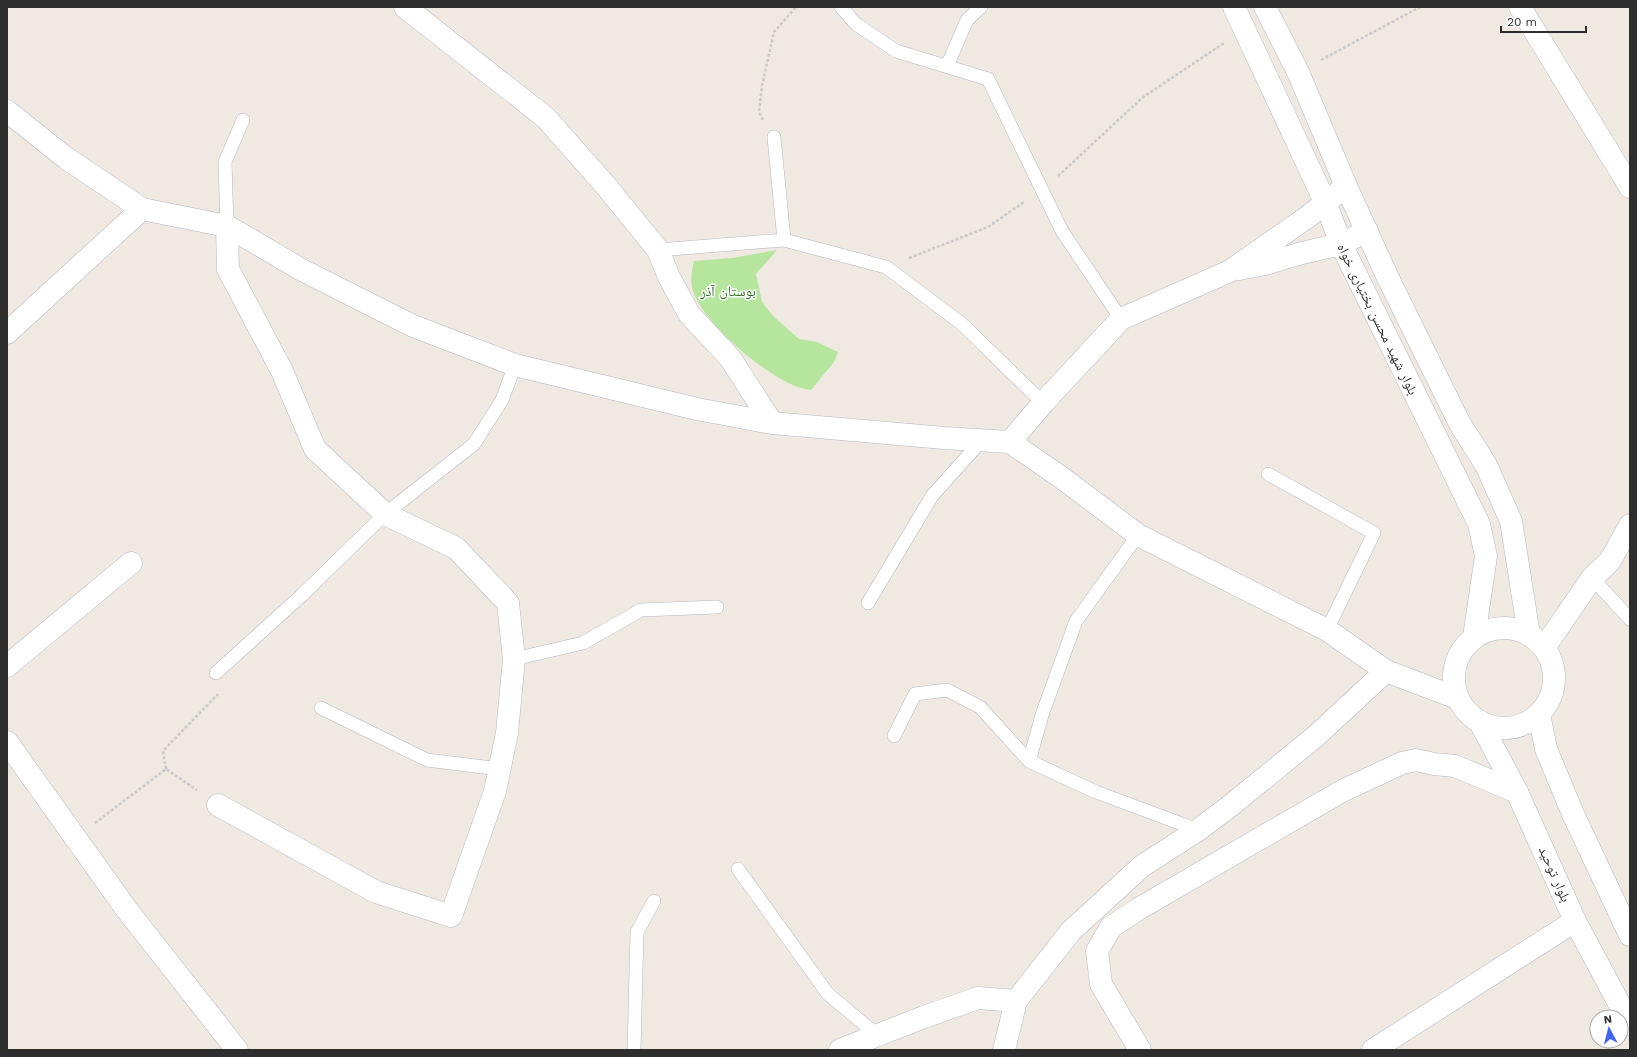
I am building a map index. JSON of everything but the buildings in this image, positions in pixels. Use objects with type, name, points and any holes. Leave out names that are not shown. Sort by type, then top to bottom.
[{"type":"street","points":[[406,7],[546,118],[606,186],[658,250],[669,277],[689,314],[730,358],[772,423]]},
{"type":"street","name":"بلوار شهید محسن بختیاری خواه","points":[[1234,7],[1285,113],[1326,204],[1341,244],[1480,524],[1486,556],[1474,637]]},
{"type":"street","name":"بلوار شهید محسن بختیاری خواه","points":[[1265,7],[1298,72],[1346,186],[1367,231],[1460,424],[1486,465],[1511,521],[1536,641]]},
{"type":"street","points":[[1520,7],[1630,187]]},
{"type":"street","points":[[7,112],[66,158],[142,209],[226,226],[302,270],[413,326],[515,366],[697,409],[772,423],[944,438],[1010,442],[1062,478],[1138,535],[1327,630],[1386,671],[1457,698]]},
{"type":"street","points":[[1010,442],[1043,403],[1121,319],[1230,271],[1326,204],[1346,186]]},
{"type":"street","points":[[7,333],[142,209]]},
{"type":"street","points":[[218,805],[376,892],[451,916],[495,792],[507,733],[514,659],[508,603],[456,548],[385,514],[315,449],[282,371],[228,269],[226,226]]},
{"type":"street","points":[[1230,271],[1265,264],[1302,253],[1341,244],[1367,231]]},
{"type":"street","points":[[1536,641],[1592,578],[1610,561],[1630,525]]},
{"type":"street","points":[[7,666],[131,563]]},
{"type":"street","points":[[1496,628],[1518,630],[1536,641],[1551,660],[1554,675],[1553,689],[1548,703],[1539,714],[1526,723],[1511,728],[1496,728],[1481,724],[1471,718],[1463,709],[1457,698],[1453,682],[1454,670],[1461,652],[1474,637],[1496,628]]},
{"type":"street","points":[[1004,1050],[1016,1001],[1071,931],[1142,866],[1198,830],[1316,736],[1386,671]]},
{"type":"street","points":[[1539,714],[1546,749],[1573,814],[1630,935]]},
{"type":"street","name":"بلوار توحید","points":[[1481,724],[1517,792],[1575,920],[1630,1024]]},
{"type":"street","points":[[7,742],[127,910],[237,1050]]},
{"type":"street","points":[[1140,1050],[1101,984],[1097,951],[1111,927],[1140,908],[1342,791],[1402,763],[1416,760],[1434,764],[1455,766],[1517,792]]},
{"type":"street","points":[[1372,1050],[1575,920]]},
{"type":"street","points":[[840,1050],[924,1016],[978,998],[1016,1001]]},
{"type":"lane","points":[[841,7],[856,24],[896,51],[988,79],[1062,231],[1121,319]]},
{"type":"lane","points":[[947,66],[967,20],[981,7]]},
{"type":"lane","points":[[226,226],[225,162],[242,120]]},
{"type":"lane","points":[[774,137],[784,240]]},
{"type":"lane","points":[[658,250],[784,240],[886,267],[962,324],[1043,403]]},
{"type":"lane","points":[[216,673],[302,595],[385,514],[474,444],[502,400],[515,366]]},
{"type":"lane","points":[[868,603],[932,496],[982,440]]},
{"type":"lane","points":[[1268,474],[1374,533],[1327,630]]},
{"type":"lane","points":[[1029,761],[1043,712],[1076,620],[1138,535]]},
{"type":"lane","points":[[1592,578],[1630,619]]},
{"type":"lane","points":[[514,659],[583,643],[640,610],[717,608]]},
{"type":"lane","points":[[894,736],[915,694],[947,690],[980,707],[1029,761],[1096,792],[1198,830]]},
{"type":"lane","points":[[321,708],[427,760],[500,769]]},
{"type":"lane","points":[[738,869],[828,994],[877,1035]]},
{"type":"lane","points":[[634,1050],[637,932],[654,901]]},
{"type":"path","points":[[774,137],[759,112],[762,86],[774,32],[796,7]]},
{"type":"path","points":[[1298,72],[1420,7]]},
{"type":"path","points":[[886,267],[988,227],[1042,190],[1142,98],[1244,29]]},
{"type":"path","points":[[216,673],[218,695],[163,750],[166,769],[218,805]]},
{"type":"path","points":[[75,838],[166,769]]},
{"type":"green space","name":"بوستان آذر","points":[[777,250],[756,274],[762,302],[773,316],[799,339],[817,342],[838,352],[834,362],[811,390],[798,387],[780,379],[751,359],[737,347],[711,320],[701,307],[694,294],[692,286],[691,278],[694,261],[732,258]]}]
